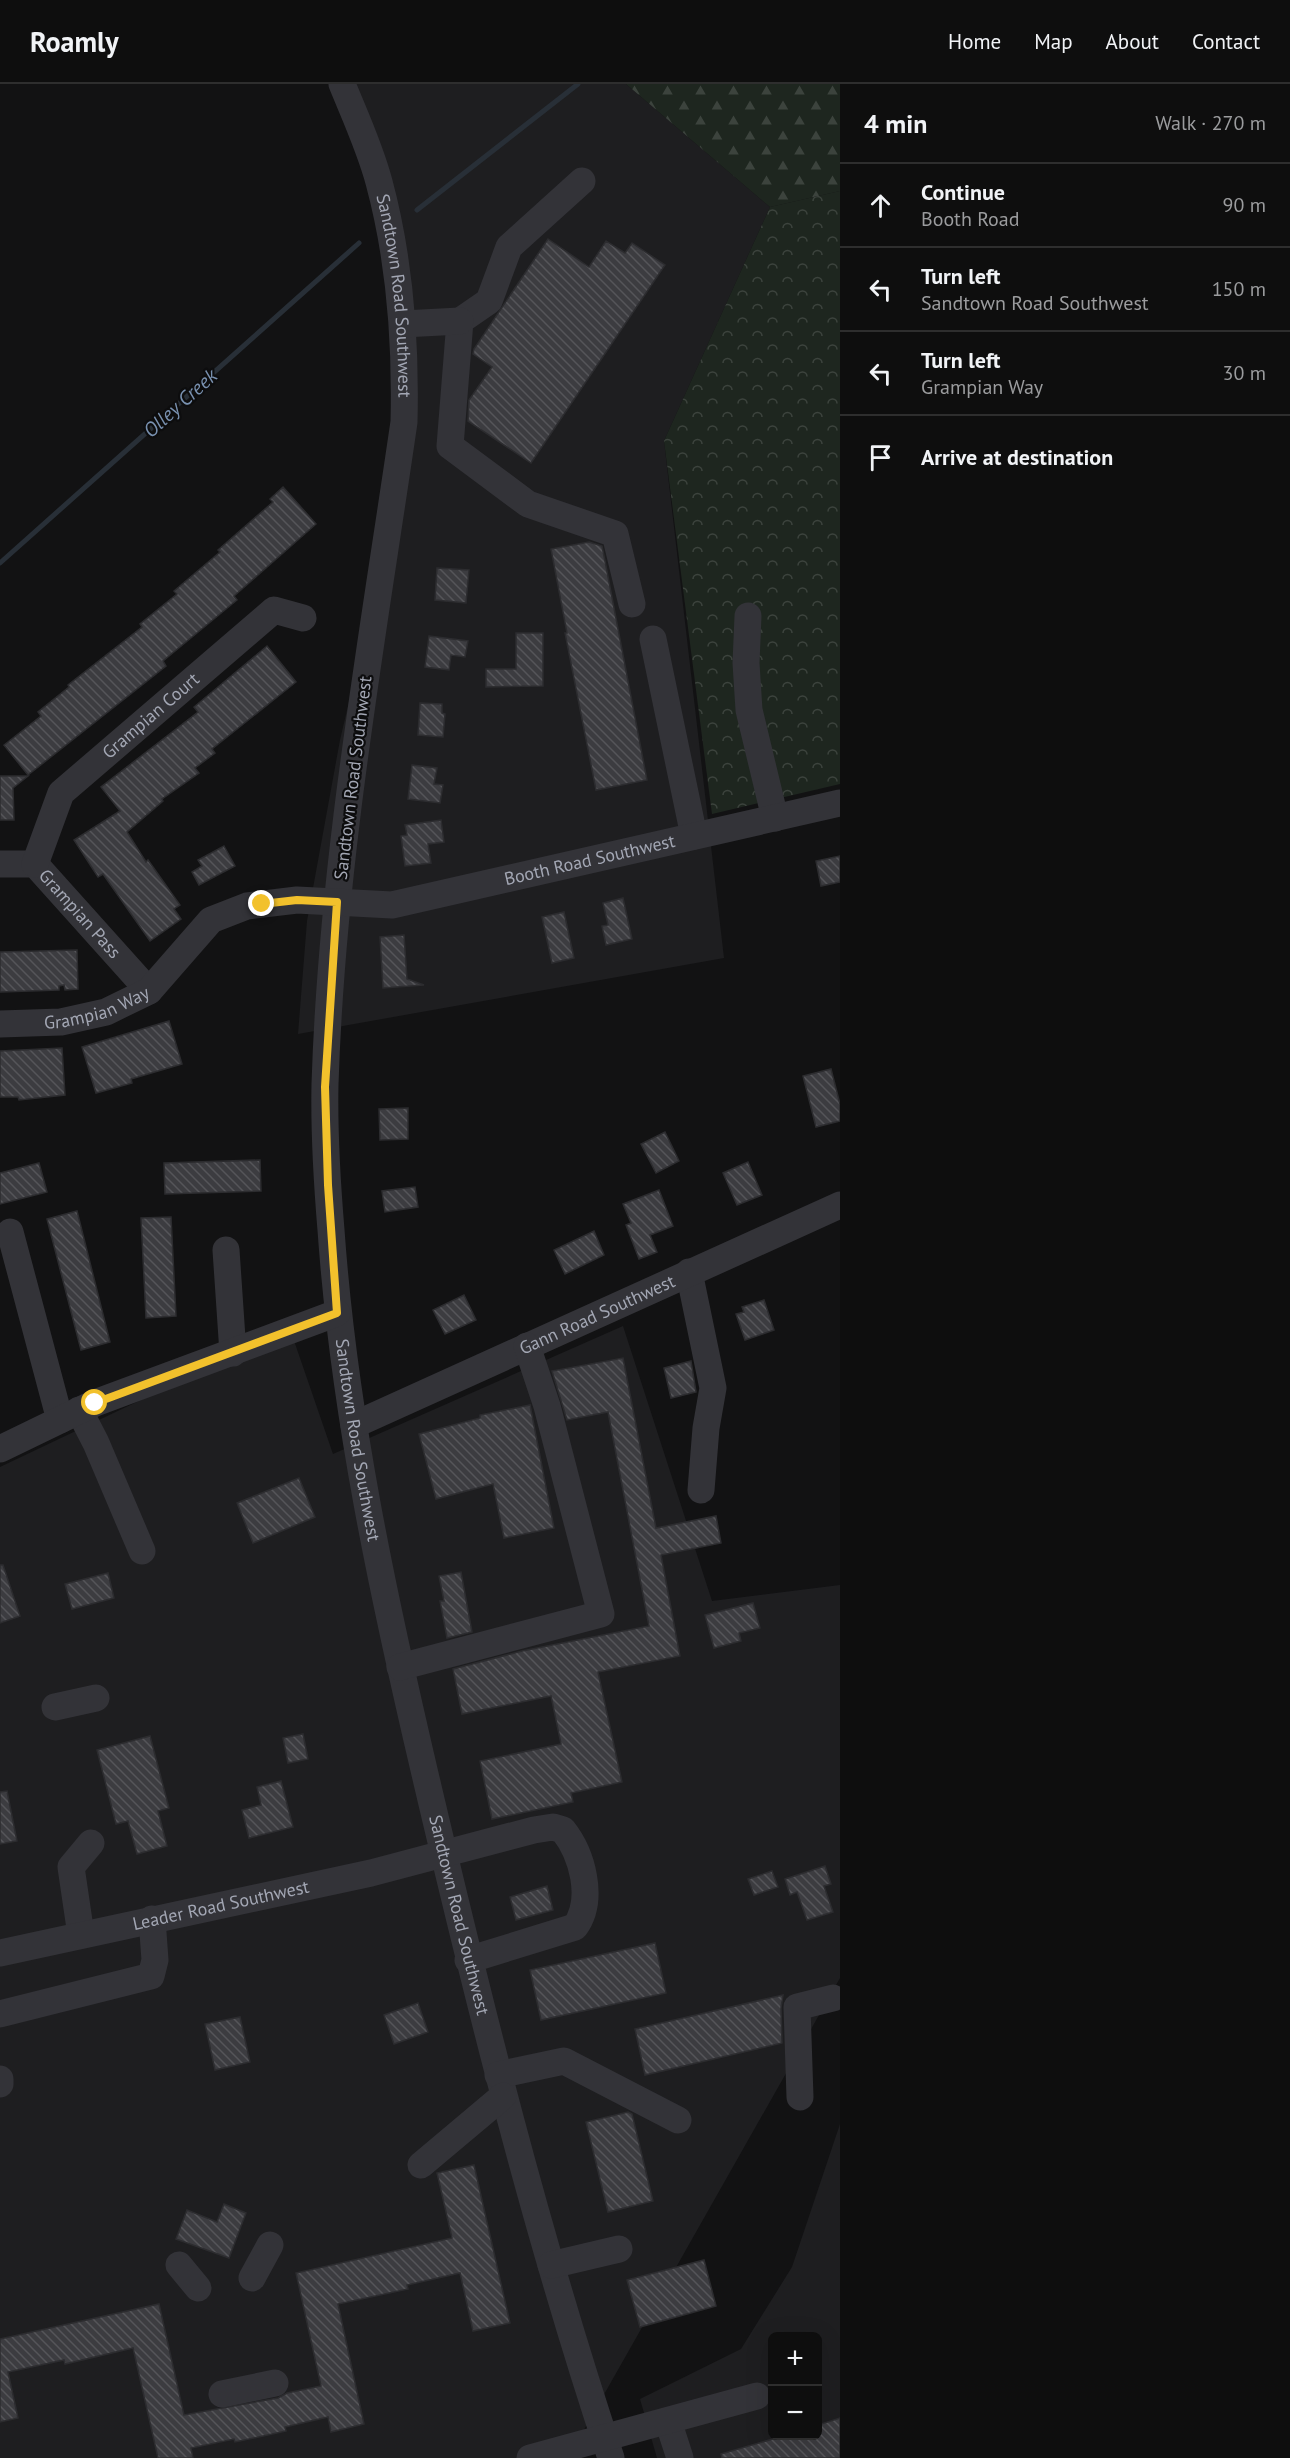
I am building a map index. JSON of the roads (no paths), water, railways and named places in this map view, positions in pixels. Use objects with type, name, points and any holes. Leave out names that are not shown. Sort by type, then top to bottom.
[{"type":"street","name":"Sandtown Road Southwest","points":[[342,84],[365,141],[387,220],[403,324],[404,422],[361,708],[337,902],[325,1087],[328,1185],[337,1313],[354,1425],[400,1666],[468,1960],[500,2085],[551,2265],[608,2448]]},
{"type":"street","points":[[403,324],[460,321],[489,301],[509,247],[582,181]]},
{"type":"street","points":[[460,321],[450,446],[528,504],[615,534],[632,604]]},
{"type":"street","name":"Grampian Court","points":[[35,864],[61,794],[274,610],[303,618]]},
{"type":"street","points":[[748,616],[746,663],[749,710],[775,818]]},
{"type":"street","points":[[653,639],[694,836]]},
{"type":"street","name":"Booth Road Southwest","points":[[337,902],[392,905],[840,803]]},
{"type":"street","name":"Grampian Pass","points":[[0,864],[35,864],[149,990]]},
{"type":"street","name":"Grampian Way","points":[[0,1024],[61,1022],[106,1012],[149,990],[211,920],[247,906],[297,900],[337,902]]},
{"type":"street","name":"Gann Road Southwest","points":[[354,1425],[840,1205]]},
{"type":"street","points":[[10,1232],[70,1415],[96,1443],[142,1551]]},
{"type":"street","points":[[226,1250],[233,1353]]},
{"type":"street","points":[[689,1272],[713,1388],[706,1428],[701,1490]]},
{"type":"street","points":[[0,1449],[70,1415],[337,1313]]},
{"type":"street","points":[[400,1666],[600,1614],[547,1406],[527,1346]]},
{"type":"street","points":[[55,1707],[96,1698]]},
{"type":"street","name":"Leader Road Southwest","points":[[0,1953],[370,1873],[553,1827],[562,1830],[577,1853],[581,1871],[584,1904],[581,1919],[575,1927],[468,1960]]},
{"type":"street","points":[[81,1935],[70,1867],[91,1843]]},
{"type":"street","points":[[0,2014],[151,1976],[155,1960],[152,1919]]},
{"type":"street","points":[[800,2097],[797,2007],[833,1998]]},
{"type":"street","points":[[421,2165],[500,2085],[564,2061],[678,2120]]},
{"type":"street","points":[[0,2079],[0,2084]]},
{"type":"street","points":[[252,2278],[270,2245]]},
{"type":"street","points":[[551,2265],[619,2249]]},
{"type":"street","points":[[179,2265],[198,2288]]},
{"type":"street","points":[[222,2394],[275,2383]]},
{"type":"street","points":[[530,2458],[608,2448],[668,2421],[757,2396]]},
{"type":"street","points":[[668,2421],[680,2458]]},
{"type":"waterway","name":"Olley Creek","points":[[417,210],[578,84]]},
{"type":"waterway","name":"Olley Creek","points":[[0,563],[359,243]]}]
